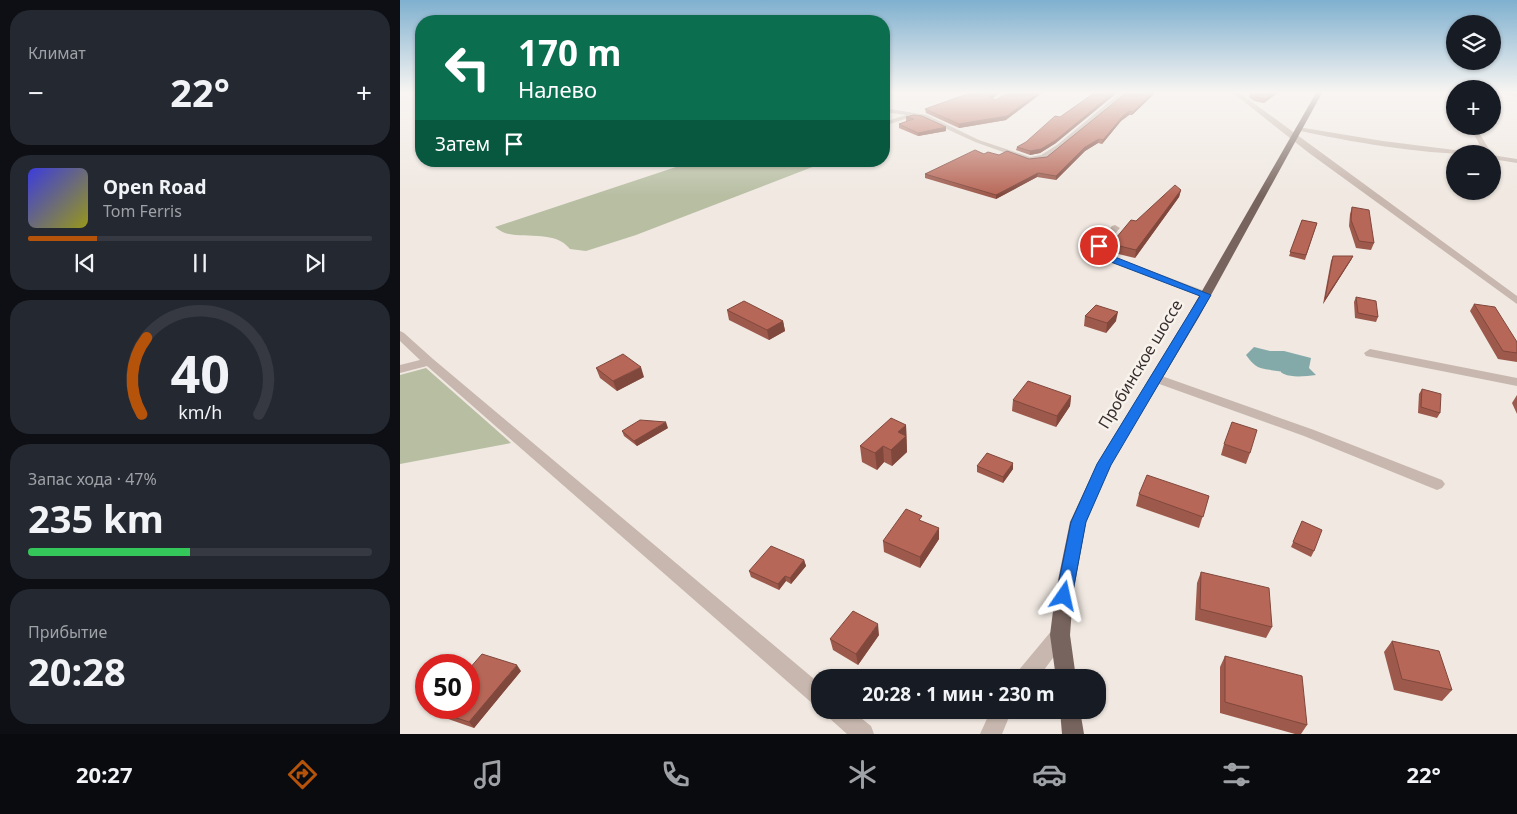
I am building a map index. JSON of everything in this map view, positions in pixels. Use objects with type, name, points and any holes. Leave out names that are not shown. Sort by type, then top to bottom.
[{"type":"main road","name":"Пробинское шоссе","points":[[1065,669],[1060,635],[1064,596],[1078,522],[1104,464],[1206,295],[1299,127]]},
{"type":"main road","points":[[1071,719],[1073,734]]},
{"type":"street","points":[[948,127],[977,141],[1029,159],[1043,157],[1082,127]]},
{"type":"street","points":[[1289,127],[1296,132],[1312,151],[1517,301]]},
{"type":"street","points":[[1296,132],[1446,151]]},
{"type":"street","points":[[1501,159],[1517,162]]},
{"type":"street","points":[[1115,228],[1099,246],[1100,252],[1106,257],[1206,295]]},
{"type":"street","points":[[400,335],[429,362],[811,689]]},
{"type":"street","points":[[1370,353],[1517,382]]},
{"type":"street","points":[[400,369],[429,362]]},
{"type":"street","points":[[1156,378],[1308,433],[1437,484]]},
{"type":"street","points":[[1032,669],[1060,635]]},
{"type":"street","points":[[846,719],[863,734]]},
{"type":"street","points":[[991,734],[998,719]]},
{"type":"green space","points":[[676,167],[812,167],[636,235],[586,251],[570,249],[556,239],[540,236],[513,235],[504,233],[495,227]]},
{"type":"green space","points":[[426,368],[511,443],[400,464],[400,375]]},
{"type":"water","points":[[1254,347],[1270,351],[1284,351],[1311,358],[1309,368],[1316,375],[1291,376],[1259,368],[1246,355]]},
{"type":"building","points":[[906,127],[945,127],[918,133]]},
{"type":"building","points":[[1042,127],[1071,127],[1041,149],[1030,151],[1017,147],[1026,142]]},
{"type":"building","points":[[1084,127],[1114,127],[1103,140],[1099,139],[1085,147],[1056,176],[1038,173],[996,195],[925,174],[975,150],[984,154],[988,152],[999,155],[1007,151],[1029,159],[1047,157]]},
{"type":"building","points":[[1175,185],[1181,190],[1136,250],[1111,244],[1131,220],[1136,221]]},
{"type":"building","points":[[1352,207],[1369,210],[1374,243],[1359,241],[1351,220]]},
{"type":"building","points":[[1302,220],[1317,223],[1306,255],[1290,252]]},
{"type":"building","points":[[1333,256],[1353,256],[1325,299]]},
{"type":"building","points":[[1356,297],[1376,301],[1378,317],[1358,313]]},
{"type":"building","points":[[744,301],[783,321],[767,330],[727,310]]},
{"type":"building","points":[[1474,304],[1495,307],[1517,342],[1517,353],[1503,351]]},
{"type":"building","points":[[1096,305],[1118,312],[1107,323],[1085,316]]},
{"type":"building","points":[[623,354],[641,367],[613,381],[596,368]]},
{"type":"building","points":[[1028,381],[1071,396],[1057,416],[1013,400]]},
{"type":"building","points":[[1422,389],[1441,394],[1440,413],[1421,407]]},
{"type":"building","points":[[891,418],[906,425],[898,432],[906,436],[891,450],[883,446],[875,453],[860,446]]},
{"type":"building","points":[[640,420],[666,422],[634,441],[622,431]]},
{"type":"building","points":[[1232,422],[1257,430],[1250,453],[1224,444]]},
{"type":"building","points":[[987,453],[1013,463],[1003,477],[977,466]]},
{"type":"building","points":[[1147,475],[1209,496],[1203,517],[1139,494]]},
{"type":"building","points":[[906,509],[922,516],[919,520],[939,528],[920,557],[883,541]]},
{"type":"building","points":[[1302,521],[1322,530],[1314,551],[1293,542]]},
{"type":"building","points":[[771,546],[804,560],[790,578],[785,576],[778,584],[749,571]]},
{"type":"building","points":[[1201,572],[1269,588],[1272,627],[1200,609]]},
{"type":"building","points":[[853,611],[878,624],[856,654],[830,639]]},
{"type":"building","points":[[1392,641],[1439,651],[1452,690],[1402,679]]},
{"type":"building","points":[[482,654],[517,665],[480,709],[480,656]]},
{"type":"building","points":[[1225,656],[1302,676],[1307,725],[1225,702]]},
{"type":"building","points":[[460,719],[472,719],[469,722]]},
{"type":"route","points":[[1064,596],[1078,522],[1104,464],[1206,295],[1106,257],[1100,252],[1099,246]]}]
